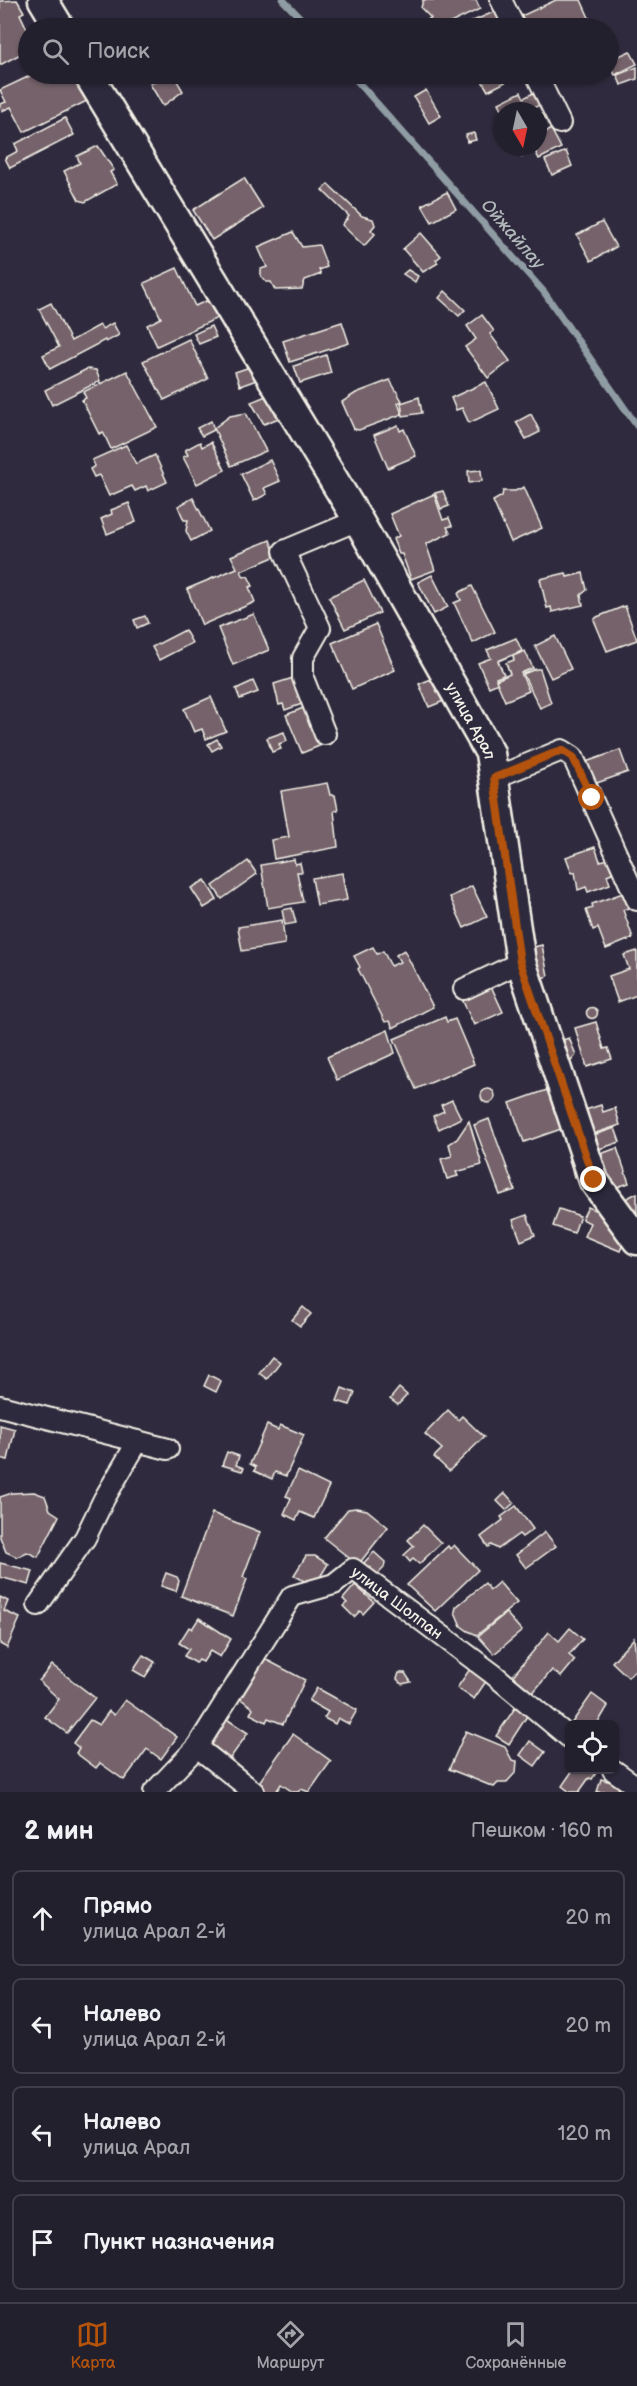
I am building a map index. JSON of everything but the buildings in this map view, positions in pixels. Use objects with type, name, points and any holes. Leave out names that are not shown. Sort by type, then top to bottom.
[{"type":"street","points":[[43,0],[54,18]]},
{"type":"street","points":[[501,0],[510,18]]},
{"type":"street","name":"улица Арал","points":[[94,84],[358,520],[490,753],[520,962],[594,1180],[637,1240]]},
{"type":"street","points":[[541,84],[560,123]]},
{"type":"street","points":[[325,734],[303,678],[303,658],[320,628],[284,551],[358,520]]},
{"type":"street","points":[[494,778],[562,750],[573,757],[637,900]]},
{"type":"street","points":[[464,989],[520,962]]},
{"type":"street","points":[[0,1406],[168,1449]]},
{"type":"street","points":[[38,1605],[85,1538],[104,1498],[138,1441]]},
{"type":"street","name":"улица Шолпан","points":[[154,1792],[197,1748],[292,1596],[334,1584],[353,1569],[493,1674],[565,1734]]},
{"type":"street","points":[[197,1748],[254,1792]]},
{"type":"street","points":[[619,1774],[637,1787]]},
{"type":"waterway","name":"Ойжайлау","points":[[283,0],[300,18]]},
{"type":"waterway","name":"Ойжайлау","points":[[360,84],[544,292],[637,426]]},
{"type":"route","points":[[592,798],[573,757],[562,750],[494,778],[520,962],[594,1180]]}]
